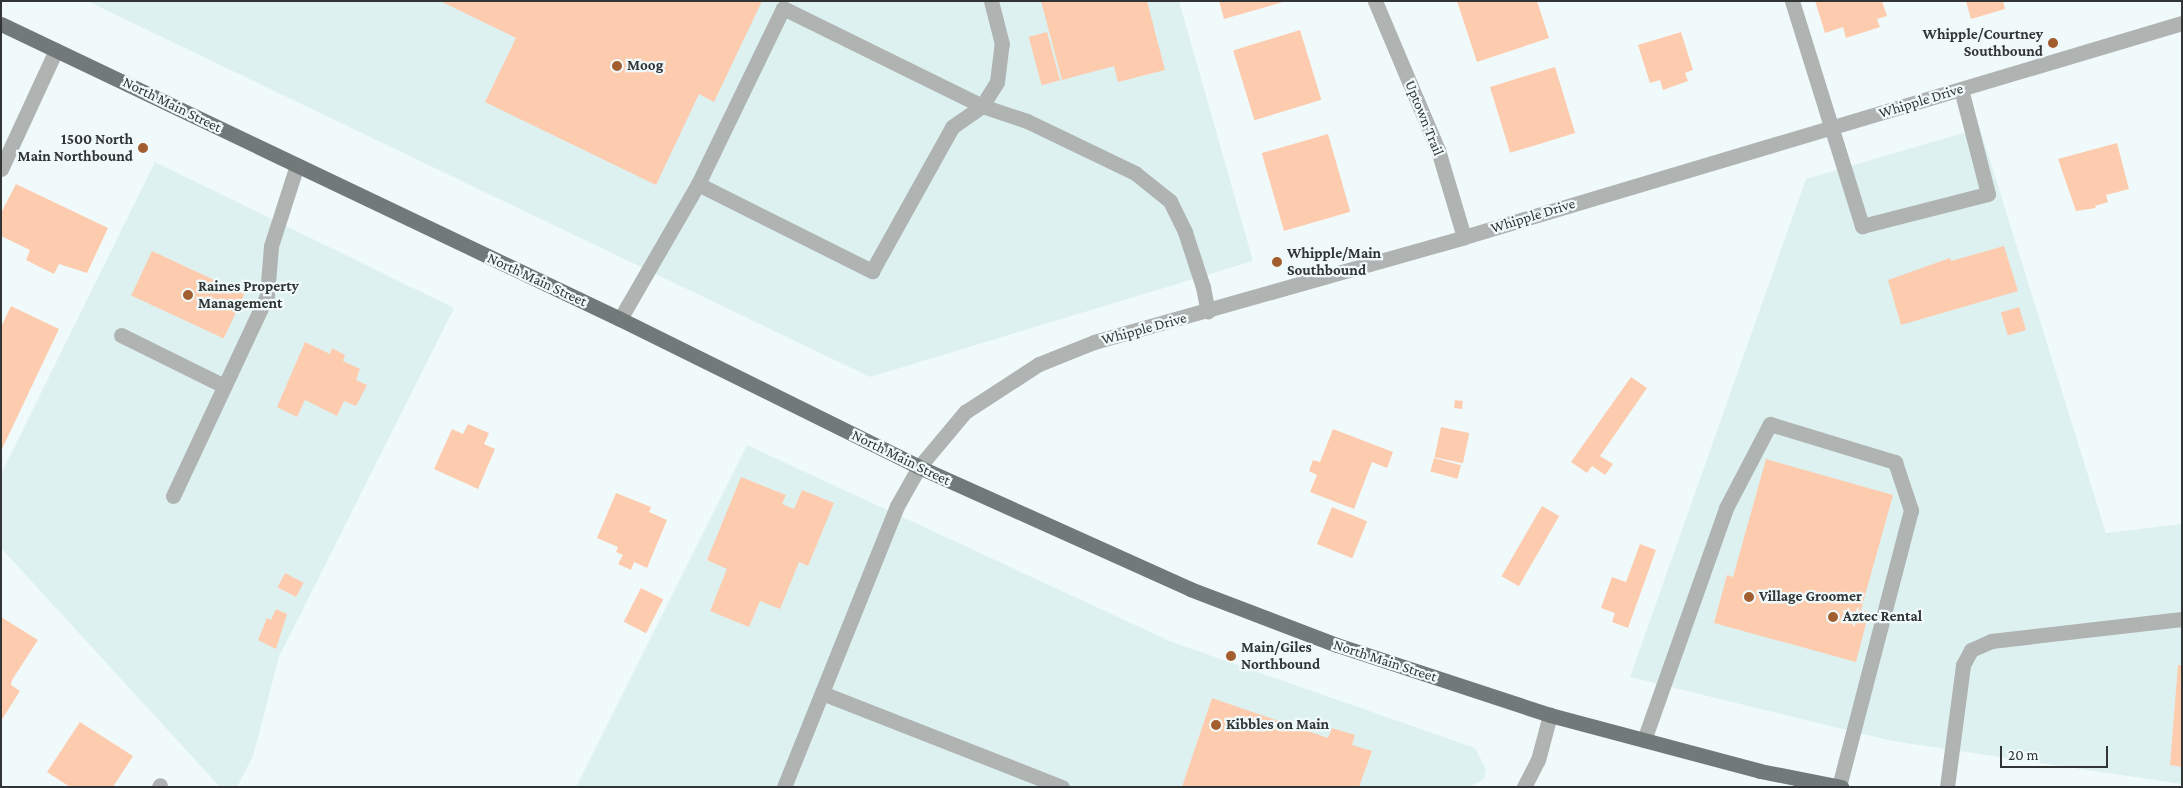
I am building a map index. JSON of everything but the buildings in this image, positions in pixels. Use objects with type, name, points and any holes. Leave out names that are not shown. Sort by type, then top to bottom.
[{"type":"main road","name":"North Main Street","points":[[1,24],[620,319],[918,467],[1119,558],[1251,614],[1550,715],[1760,771],[1840,786]]},
{"type":"street","points":[[698,184],[872,271],[952,127],[982,106],[998,82],[1002,44],[991,1]]},
{"type":"street","name":"Uptown Trail","points":[[1375,1],[1438,150],[1464,237]]},
{"type":"street","points":[[1792,1],[1862,226],[1988,194],[1961,88]]},
{"type":"street","points":[[620,319],[698,184],[784,8],[982,106],[1027,121],[1135,173],[1170,201],[1185,232],[1203,287],[1208,312]]},
{"type":"street","name":"Whipple Drive","points":[[784,787],[898,506],[918,467],[965,412],[1039,364],[1094,342],[1208,312],[1464,237],[2182,23]]},
{"type":"street","points":[[1,169],[56,50]]},
{"type":"street","points":[[173,496],[267,295],[271,246],[297,165]]},
{"type":"street","points":[[121,335],[224,386]]},
{"type":"street","points":[[1644,740],[1726,508],[1770,424],[1895,462],[1911,510],[1840,786]]},
{"type":"street","points":[[1947,787],[1963,665],[1971,650],[1991,640],[2182,619]]},
{"type":"street","points":[[822,693],[1062,787]]},
{"type":"street","points":[[1524,787],[1538,760],[1550,715]]},
{"type":"shaded area","points":[[87,1],[1179,1],[1253,261],[870,377]]},
{"type":"shaded area","points":[[1980,128],[2106,533],[2182,524],[2182,784],[1892,741],[1630,677],[1806,179]]},
{"type":"shaded area","points":[[155,162],[454,308],[279,657],[253,756],[237,787],[220,787],[1,548],[1,474]]},
{"type":"shaded area","points":[[747,445],[1172,642],[1475,748],[1486,769],[1484,779],[1470,787],[576,787]]},
{"type":"place","name":"Whipple/Courtney Southbound","points":[[2053,43]]},
{"type":"place","name":"Moog","points":[[617,66]]},
{"type":"place","name":"1500 North Main Northbound","points":[[143,148]]},
{"type":"place","name":"Whipple/Main Southbound","points":[[1277,262]]},
{"type":"place","name":"Raines Property Management","points":[[188,295]]},
{"type":"place","name":"Village Groomer","points":[[1749,597]]},
{"type":"place","name":"Aztec Rental","points":[[1833,617]]},
{"type":"place","name":"Main/Giles Northbound","points":[[1231,656]]},
{"type":"place","name":"Kibbles on Main","points":[[1216,725]]}]
